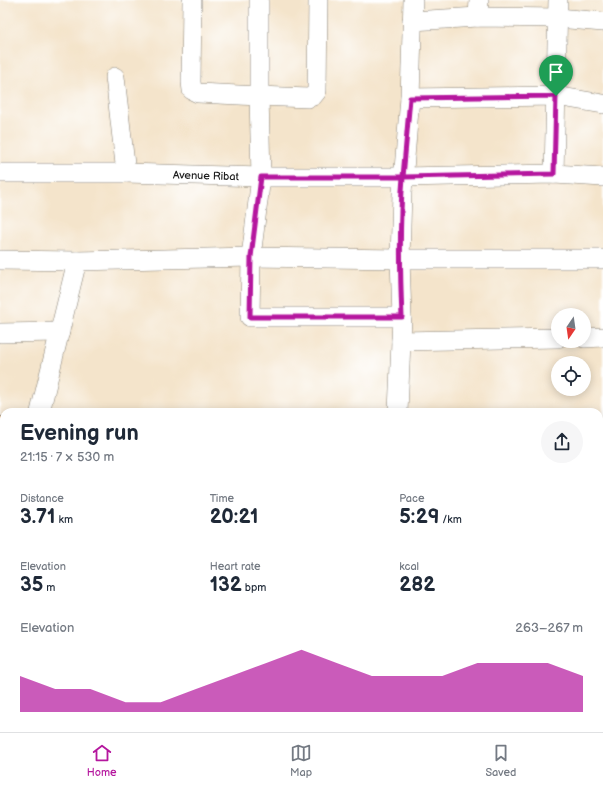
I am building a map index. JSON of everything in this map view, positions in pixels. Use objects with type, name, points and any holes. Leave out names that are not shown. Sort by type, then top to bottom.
[{"type":"street","points":[[192,0],[192,90],[198,93],[308,98],[313,96],[317,91],[318,0]]},
{"type":"street","points":[[259,0],[261,177],[251,257],[250,317],[402,317]]},
{"type":"street","points":[[398,408],[402,317],[400,259],[402,193],[410,98],[413,0]]},
{"type":"street","points":[[412,21],[478,9],[558,9],[603,22]]},
{"type":"street","points":[[554,174],[558,9]]},
{"type":"street","points":[[115,77],[126,173]]},
{"type":"street","points":[[410,98],[556,96],[603,104]]},
{"type":"street","name":"Avenue Ribat","points":[[0,173],[126,173],[261,177],[403,177],[554,174],[603,177]]},
{"type":"street","points":[[0,260],[77,261],[251,257],[603,259]]},
{"type":"street","points":[[41,408],[77,261]]},
{"type":"street","points":[[0,333],[60,332]]},
{"type":"street","points":[[591,338],[603,337]]},
{"type":"street","points":[[401,341],[551,338]]},
{"type":"route","points":[[556,96],[410,98],[403,177],[261,177],[251,257],[250,317],[402,317],[400,259],[403,177],[554,174],[556,96]]}]
